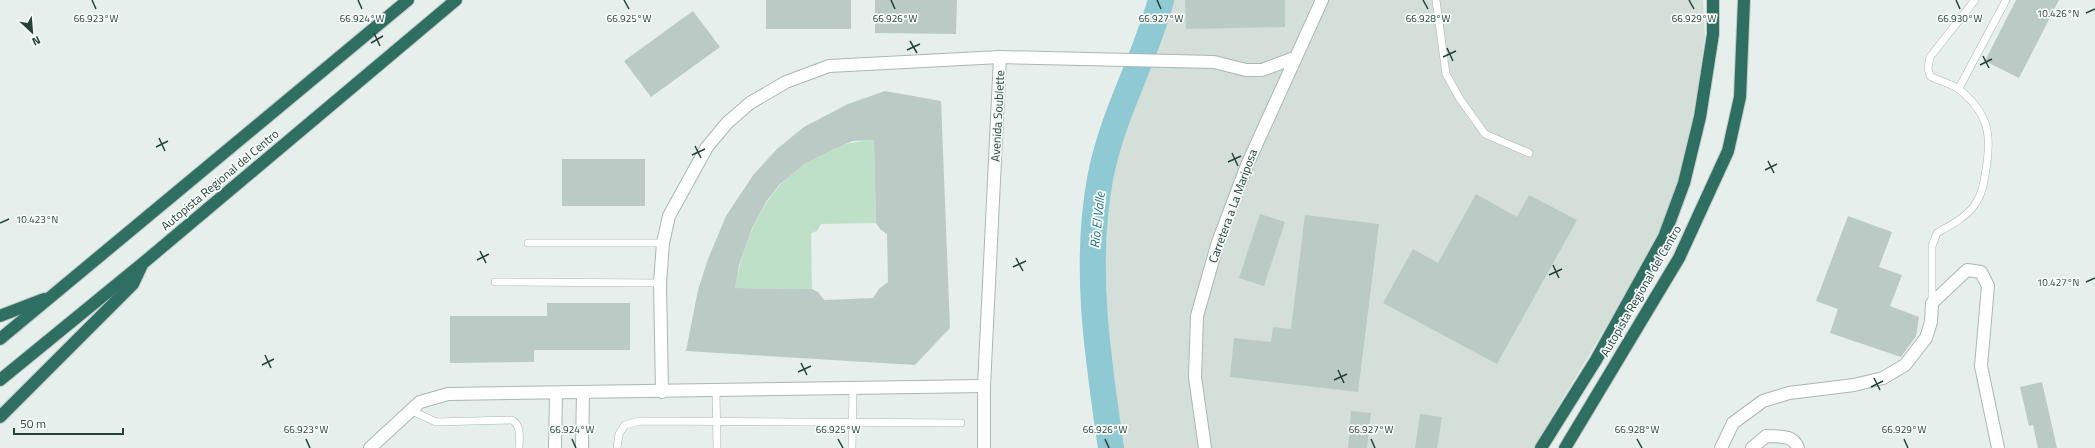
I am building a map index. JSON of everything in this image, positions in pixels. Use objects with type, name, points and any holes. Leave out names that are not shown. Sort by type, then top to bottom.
[{"type":"highway","name":"Autopista Regional del Centro","points":[[0,339],[408,0]]},
{"type":"highway","name":"Autopista Regional del Centro","points":[[0,380],[142,264],[456,0]]},
{"type":"highway","name":"Autopista Regional del Centro","points":[[1541,448],[1596,360],[1664,237],[1684,183],[1700,117],[1713,34],[1713,0]]},
{"type":"highway","name":"Autopista Regional del Centro","points":[[1565,448],[1679,258],[1728,151],[1740,97],[1744,0]]},
{"type":"highway","points":[[0,417],[133,284],[142,264]]},
{"type":"highway","points":[[0,316],[54,295]]},
{"type":"street","name":"Carretera a La Mariposa","points":[[1205,448],[1196,377],[1197,316],[1218,242],[1244,172],[1294,58],[1322,0]]},
{"type":"street","name":"Avenida Soublette","points":[[984,448],[984,386],[1000,57],[1113,58],[1214,62],[1246,70],[1262,70],[1294,58]]},
{"type":"street","points":[[662,392],[660,283],[663,243],[669,216],[708,147],[727,123],[750,103],[786,82],[830,66],[1000,57]]},
{"type":"street","points":[[1721,448],[1733,423],[1763,401],[1789,392],[1854,385],[1883,378],[1905,365],[1926,338],[1931,322],[1932,303],[1967,270],[1981,272],[1988,286],[1981,366],[1998,448]]},
{"type":"street","points":[[370,448],[420,402],[448,394],[984,386]]},
{"type":"street","points":[[555,448],[556,393]]},
{"type":"street","points":[[582,448],[583,393]]},
{"type":"street","points":[[1752,448],[1766,436],[1790,437],[1795,441],[1798,448]]},
{"type":"lane","points":[[1436,0],[1446,74],[1460,99],[1485,134],[1529,153]]},
{"type":"lane","points":[[1932,303],[1932,246],[1936,233],[1959,219],[1973,208],[1982,192],[1990,148],[1988,128],[1981,112],[1959,88],[1939,82],[1930,76],[1928,68],[1930,57],[1975,0]]},
{"type":"lane","points":[[1959,88],[2006,0]]},
{"type":"lane","points":[[528,242],[663,243]]},
{"type":"lane","points":[[495,282],[660,283]]},
{"type":"lane","points":[[852,448],[853,388]]},
{"type":"lane","points":[[716,391],[717,448]]},
{"type":"lane","points":[[410,410],[436,422],[512,420],[517,423],[519,428],[519,448]]},
{"type":"lane","points":[[617,448],[619,434],[625,425],[640,421],[961,423]]},
{"type":"shaded area","points":[[1158,0],[1703,0],[1705,35],[1698,88],[1687,153],[1670,211],[1645,262],[1533,448],[1108,448],[1091,321],[1093,245],[1103,194],[1150,34]]},
{"type":"green space","points":[[874,140],[876,223],[821,224],[817,231],[811,233],[812,289],[735,288],[741,260],[750,234],[763,209],[778,187],[797,169],[819,154],[845,144]]},
{"type":"building","points":[[766,0],[851,0],[851,29],[766,29]]},
{"type":"building","points":[[875,0],[957,0],[956,34],[875,33]]},
{"type":"building","points":[[1185,0],[1285,0],[1285,27],[1186,29]]},
{"type":"building","points":[[2016,0],[2059,0],[2019,78],[1985,61]]},
{"type":"building","points":[[693,11],[720,47],[651,97],[624,61]]},
{"type":"building","points":[[885,91],[941,101],[950,328],[915,365],[686,351],[698,290],[708,259],[726,216],[754,174],[777,149],[804,127],[848,104]],"holes":[[[874,140],[876,223],[880,229],[887,234],[888,282],[879,289],[873,298],[824,300],[818,292],[812,289],[735,288],[739,265],[752,228],[766,202],[779,185],[804,164],[831,150],[853,141]]]},
{"type":"building","points":[[562,159],[645,159],[645,206],[562,206]]},
{"type":"building","points":[[1476,194],[1517,217],[1529,195],[1577,220],[1497,364],[1383,303],[1413,249],[1438,263]]},
{"type":"building","points":[[1260,214],[1285,222],[1264,286],[1239,278]]},
{"type":"building","points":[[1305,215],[1379,224],[1358,392],[1230,377],[1234,338],[1271,342],[1273,327],[1291,329]]},
{"type":"building","points":[[1848,216],[1892,232],[1879,267],[1902,275],[1890,306],[1919,317],[1916,336],[1901,357],[1830,333],[1838,309],[1816,301]]},
{"type":"building","points":[[547,303],[630,303],[630,350],[534,350],[534,362],[450,363],[450,316],[547,316]]},
{"type":"building","points":[[2042,382],[2057,448],[2038,448],[2033,425],[2029,426],[2020,387]]},
{"type":"building","points":[[1351,411],[1371,413],[1367,448],[1348,448]]},
{"type":"building","points":[[1420,414],[1442,417],[1437,448],[1415,448]]},
{"type":"waterway","name":"Río El Valle","points":[[1111,448],[1101,380],[1094,311],[1093,242],[1096,208],[1106,152],[1121,108],[1147,44],[1161,0]]}]
